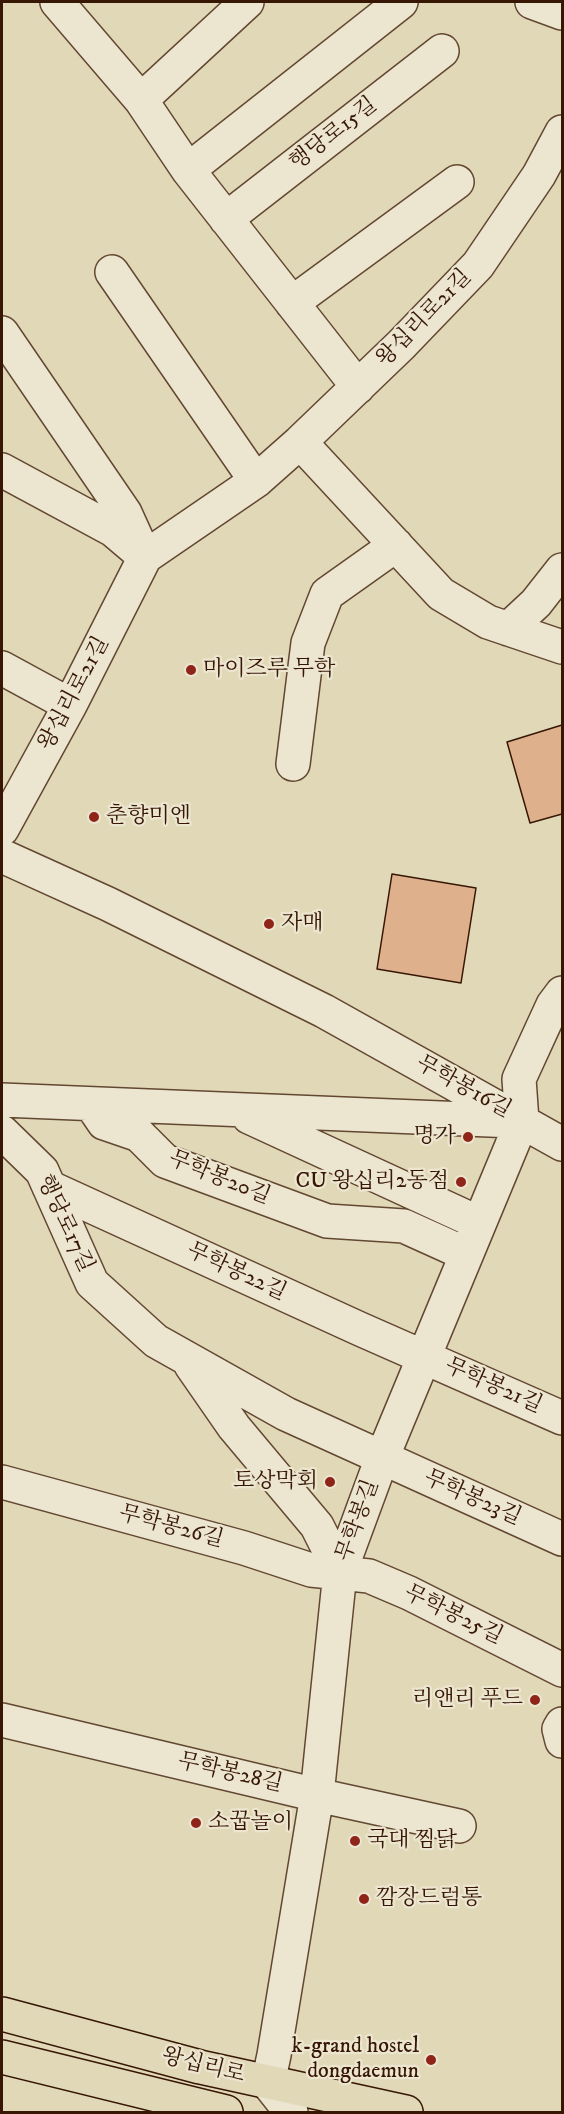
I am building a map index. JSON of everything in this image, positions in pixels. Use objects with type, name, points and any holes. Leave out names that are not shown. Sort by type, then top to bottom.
[{"type":"main road","name":"왕십리로","points":[[2,2014],[200,2067],[406,2112]]},
{"type":"main road","name":"왕십리로","points":[[2,2057],[226,2112]]},
{"type":"street","points":[[57,2],[141,100],[188,170],[358,387]]},
{"type":"street","points":[[141,100],[247,2]]},
{"type":"street","points":[[188,170],[401,2]]},
{"type":"street","points":[[532,2],[562,13]]},
{"type":"street","name":"행당로15길","points":[[226,219],[442,51]]},
{"type":"street","name":"왕십리로21길","points":[[2,829],[70,705],[145,557],[256,481],[358,387],[478,265],[539,175],[562,132]]},
{"type":"street","points":[[292,303],[457,182]]},
{"type":"street","points":[[112,272],[256,481]]},
{"type":"street","points":[[2,333],[125,513],[145,557]]},
{"type":"street","points":[[300,442],[441,594],[488,622],[562,647]]},
{"type":"street","points":[[2,470],[114,530],[145,557]]},
{"type":"street","points":[[293,764],[308,643],[327,594],[396,545]]},
{"type":"street","points":[[508,629],[536,603],[562,570]]},
{"type":"street","points":[[2,668],[70,705]]},
{"type":"street","name":"무학봉16길","points":[[2,856],[108,904],[324,1011],[522,1121]]},
{"type":"street","name":"무학봉길","points":[[268,2083],[317,1795],[340,1572],[382,1458],[522,1121],[519,1079],[553,1005],[562,993]]},
{"type":"street","name":"무학봉16길","points":[[2,1100],[522,1121]]},
{"type":"street","name":"무학봉20길","points":[[91,1104],[104,1123],[139,1135],[165,1161],[327,1221],[404,1226],[466,1254]]},
{"type":"street","points":[[235,1110],[479,1223]]},
{"type":"street","points":[[522,1121],[562,1143]]},
{"type":"street","name":"행당로17길","points":[[2,1132],[42,1171],[92,1282],[156,1341],[286,1414],[382,1458]]},
{"type":"street","name":"무학봉22길","points":[[49,1187],[424,1357]]},
{"type":"street","name":"무학봉21길","points":[[424,1357],[562,1418]]},
{"type":"street","name":"행당로17길","points":[[186,1358],[234,1427],[317,1526],[340,1572]]},
{"type":"street","name":"무학봉23길","points":[[382,1458],[562,1539]]},
{"type":"street","name":"무학봉26길","points":[[2,1482],[244,1548],[311,1570],[340,1572]]},
{"type":"street","name":"무학봉25길","points":[[340,1572],[369,1576],[409,1593],[562,1670]]},
{"type":"street","name":"무학봉28길","points":[[2,1720],[317,1795],[459,1826]]},
{"type":"street","points":[[562,1724],[559,1729],[562,1741]]},
{"type":"street","points":[[268,2083],[291,2112]]},
{"type":"building","points":[[562,725],[562,814],[530,823],[507,742]]},
{"type":"building","points":[[392,874],[476,888],[461,983],[377,969]]},
{"type":"place","name":"마이즈루 무학","points":[[191,670]]},
{"type":"place","name":"춘향미엔","points":[[94,817]]},
{"type":"place","name":"자매","points":[[269,924]]},
{"type":"place","name":"명가","points":[[468,1137]]},
{"type":"place","name":"CU 왕십리2동점","points":[[461,1182]]},
{"type":"place","name":"토상막회","points":[[330,1482]]},
{"type":"place","name":"리앤리 푸드","points":[[535,1700]]},
{"type":"place","name":"소꿉놀이","points":[[196,1823]]},
{"type":"place","name":"국대 찜닭","points":[[355,1841]]},
{"type":"place","name":"깜장드럼통","points":[[364,1899]]},
{"type":"place","name":"k-grand hostel dongdaemun","points":[[431,2060]]}]
